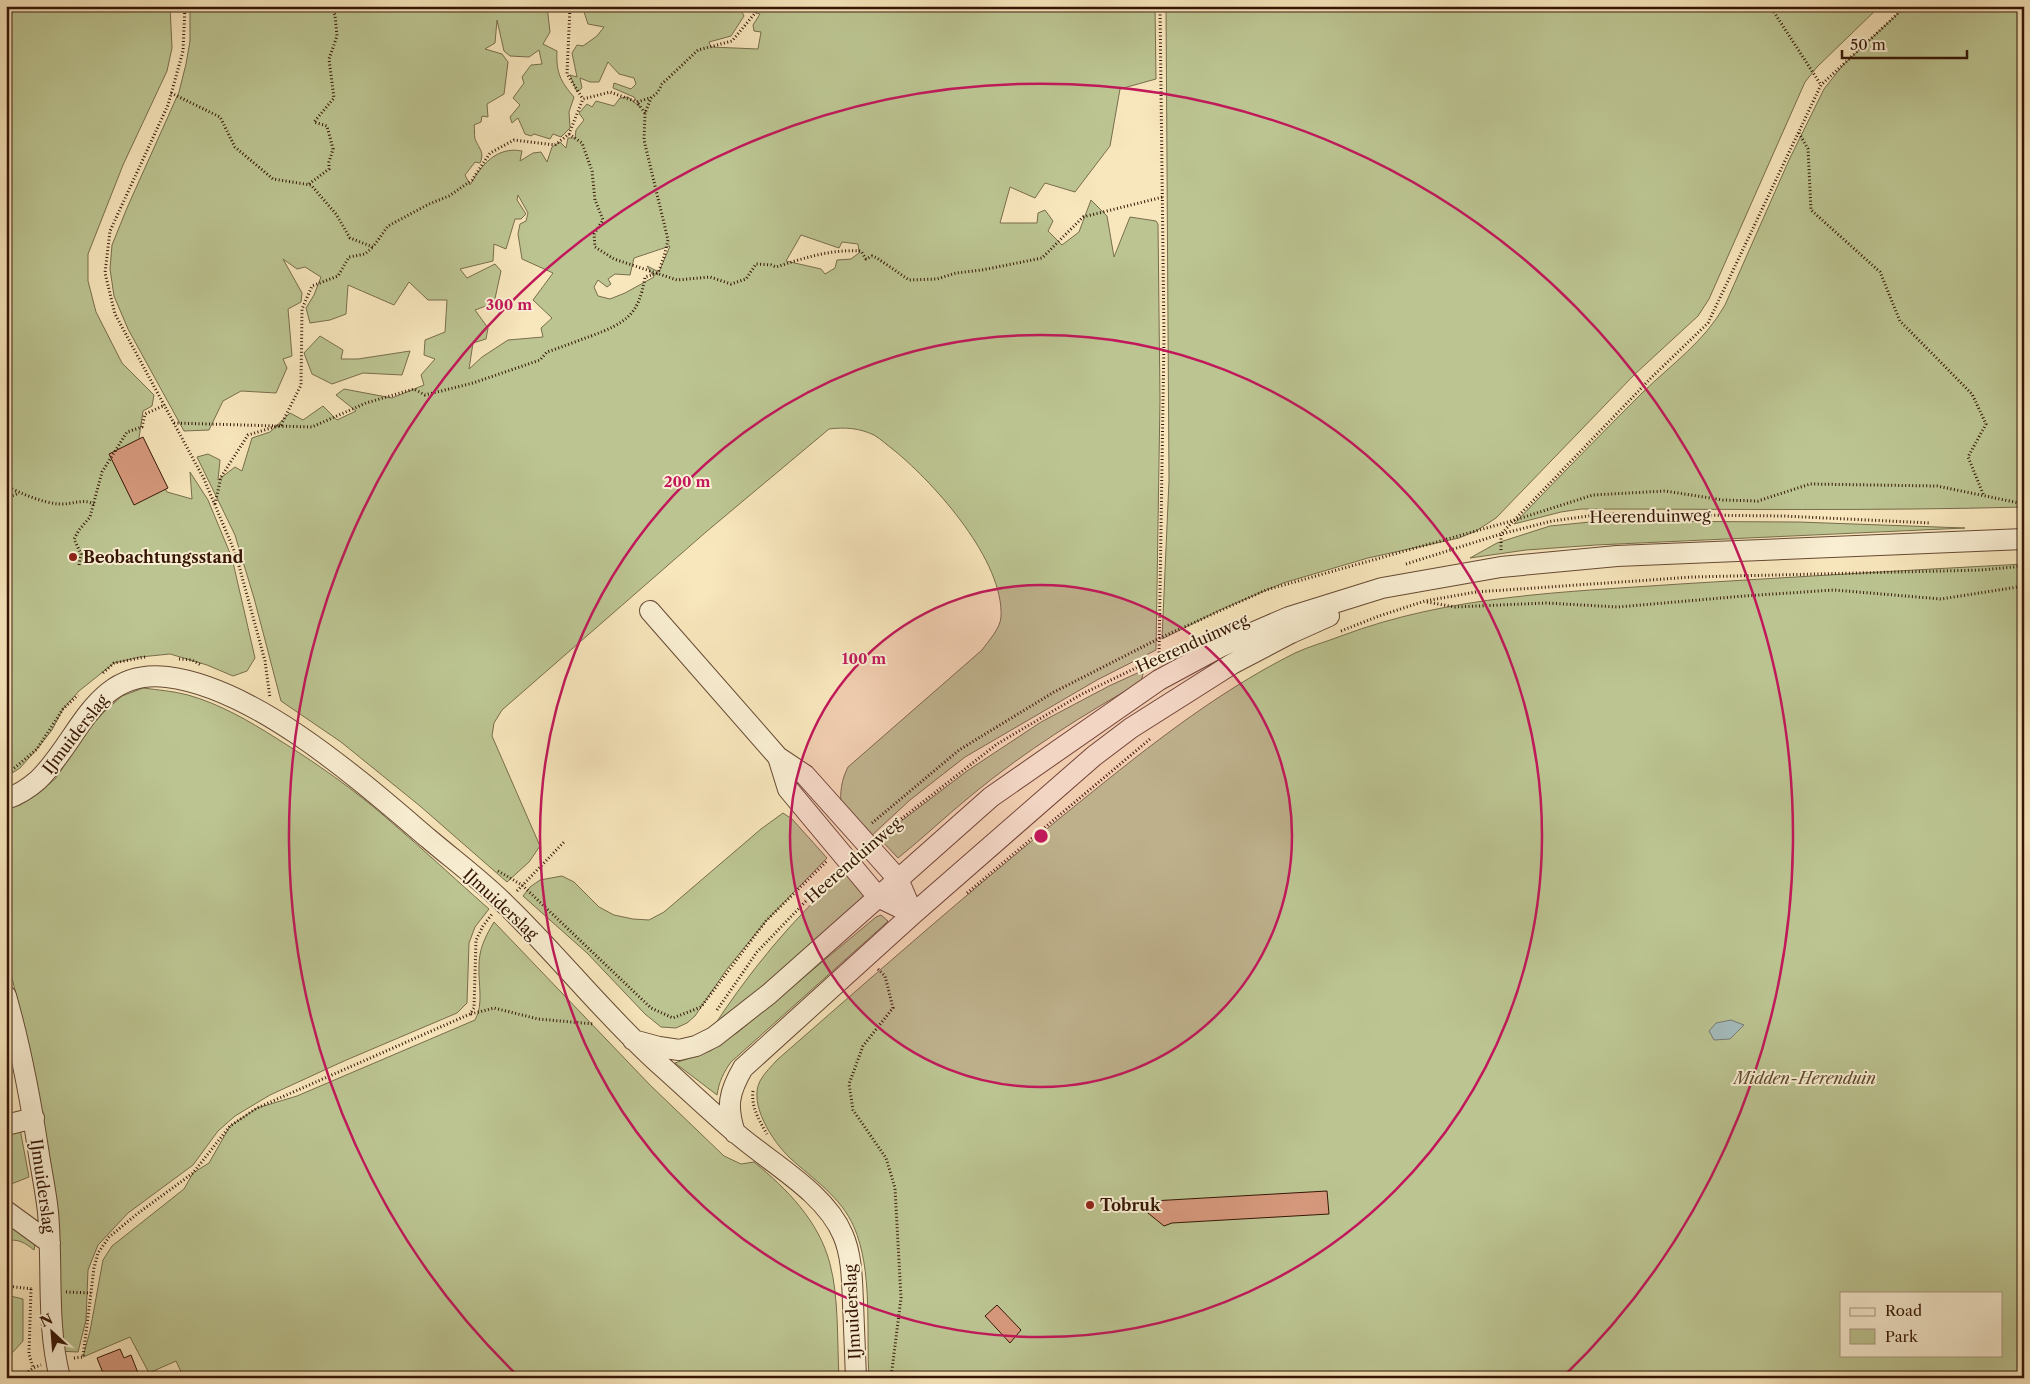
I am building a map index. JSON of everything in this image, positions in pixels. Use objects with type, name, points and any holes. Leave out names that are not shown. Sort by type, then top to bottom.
[{"type":"street","name":"Heerenduinweg","points":[[633,1040],[658,1047],[679,1050],[696,1046],[714,1037],[769,994],[991,797],[1159,680],[1222,646],[1289,617],[1382,588],[1501,567],[1616,556],[2024,539]]},
{"type":"street","name":"Heerenduinweg","points":[[736,1132],[729,1115],[730,1096],[734,1082],[743,1068],[913,914],[1094,756],[1177,697],[1259,649],[1332,614],[1454,575]]},
{"type":"street","points":[[650,611],[778,757],[805,775],[898,879],[913,914]]},
{"type":"street","name":"IJmuiderslag","points":[[6,799],[18,794],[40,778],[86,714],[110,690],[135,678],[166,677],[206,687],[240,701],[275,710],[505,904],[633,1040],[736,1132],[803,1186],[825,1207],[843,1235],[851,1264],[856,1378]]},
{"type":"street","points":[[778,757],[788,789],[878,897],[913,914]]},
{"type":"street","name":"IJmuiderslag","points":[[6,996],[17,1036],[34,1118],[48,1209],[50,1244],[40,1290],[60,1378]]},
{"type":"street","points":[[6,1125],[34,1118]]},
{"type":"street","points":[[6,1211],[50,1244]]},
{"type":"path","points":[[185,6],[183,51],[168,105],[110,230],[105,273],[115,314],[204,479],[236,555],[265,661],[270,695],[275,710]]},
{"type":"path","points":[[308,184],[329,169],[333,149],[327,126],[314,122],[334,98],[329,59],[337,36],[335,15],[331,6]]},
{"type":"path","points":[[570,6],[566,74],[583,99]]},
{"type":"path","points":[[637,102],[651,98],[658,92],[662,84],[698,50],[732,40],[761,6]]},
{"type":"path","points":[[1159,656],[1164,337],[1160,6]]},
{"type":"path","points":[[1770,6],[1821,84]]},
{"type":"path","points":[[1515,520],[1652,377],[1708,322],[1821,84],[1906,6]]},
{"type":"path","points":[[583,99],[610,92],[637,102],[645,114]]},
{"type":"path","points":[[171,93],[220,117],[235,147],[273,179],[311,185],[336,214],[350,238],[374,247]]},
{"type":"path","points":[[651,98],[645,114],[644,140],[668,240],[658,273]]},
{"type":"path","points":[[215,505],[222,476],[248,435],[281,425],[301,385],[302,309],[312,286],[338,276],[349,257],[364,254],[374,247],[388,226],[429,204],[449,196],[472,180],[490,153],[514,140],[555,145],[569,134],[583,99]]},
{"type":"path","points":[[1799,133],[1808,149],[1811,210],[1880,272],[1900,321],[1972,394],[1986,424],[1968,457],[1984,497]]},
{"type":"path","points":[[569,134],[582,143],[592,171],[595,200],[603,220],[594,234],[596,247],[614,258],[676,280],[710,277],[731,284],[746,279],[756,264],[776,267],[842,250],[861,251],[866,258],[872,256],[877,258],[909,280],[937,279],[956,273],[982,270],[1042,258],[1083,217],[1163,197]]},
{"type":"path","points":[[174,423],[312,427],[366,403],[414,389],[425,395],[473,383],[540,360],[547,352],[618,326],[633,312],[642,295],[645,277],[658,273]]},
{"type":"path","points":[[79,565],[81,554],[74,539],[90,517],[102,472],[127,432],[142,426],[145,414],[164,405]]},
{"type":"path","points":[[1160,638],[1266,590],[1515,520],[1593,495],[1665,490],[1723,500],[1758,501],[1810,484],[1937,486],[2024,504]]},
{"type":"path","points":[[6,486],[20,493],[59,504],[87,501],[94,504]]},
{"type":"path","points":[[6,498],[20,493]]},
{"type":"path","name":"Heerenduinweg","points":[[1403,564],[1501,534],[1552,521],[1603,514],[1773,515],[1939,523]]},
{"type":"path","points":[[1338,632],[1379,616],[1425,602],[1476,592],[1693,577],[1971,570],[2024,566]]},
{"type":"path","points":[[1425,602],[1455,607],[1546,603],[1618,607],[1834,590],[1941,599],[2024,586]]},
{"type":"path","name":"Heerenduinweg","points":[[867,846],[997,744],[1082,694],[1177,648]]},
{"type":"path","points":[[99,676],[114,663],[140,657],[148,658]]},
{"type":"path","points":[[174,659],[192,660],[209,668]]},
{"type":"path","points":[[6,775],[37,750],[63,709],[85,689]]},
{"type":"path","points":[[261,692],[270,695]]},
{"type":"path","points":[[270,695],[275,710]]},
{"type":"path","points":[[964,896],[1151,738]]},
{"type":"path","points":[[496,870],[522,885],[565,841]]},
{"type":"path","name":"Heerenduinweg","points":[[712,1016],[757,952],[805,902],[849,862]]},
{"type":"path","points":[[470,1014],[474,1008],[476,940],[482,926],[491,915]]},
{"type":"path","points":[[871,975],[885,963]]},
{"type":"path","points":[[878,969],[885,976],[893,1008],[863,1046],[849,1084],[853,1110],[886,1158],[895,1188],[902,1298],[890,1378]]},
{"type":"path","points":[[83,1357],[94,1268],[98,1253],[109,1237],[193,1173],[230,1126],[257,1108],[470,1014],[494,1008],[538,1019],[599,1024]]},
{"type":"path","points":[[753,1086],[752,1100],[757,1116],[766,1132]]},
{"type":"path","points":[[6,1286],[40,1290],[29,1354],[33,1368]]},
{"type":"path","points":[[6,1365],[15,1378]]},
{"type":"green space","points":[[6,6],[170,6],[172,48],[167,71],[123,165],[88,254],[88,281],[96,312],[122,363],[154,395],[152,406],[143,411],[139,438],[167,492],[192,499],[190,472],[208,500],[232,558],[255,658],[247,671],[233,676],[207,665],[170,654],[140,657],[114,663],[79,691],[63,709],[52,730],[37,749],[20,768],[6,777]]},
{"type":"green space","points":[[190,6],[547,6],[550,32],[543,44],[557,51],[557,65],[560,76],[574,97],[569,112],[570,128],[561,137],[553,134],[550,139],[534,134],[531,136],[525,134],[518,118],[512,123],[510,117],[520,105],[513,98],[524,83],[522,77],[531,65],[542,64],[539,50],[529,57],[510,56],[504,51],[497,20],[495,43],[485,49],[502,54],[508,62],[504,94],[487,104],[488,117],[482,116],[481,122],[474,125],[475,139],[482,156],[480,163],[475,162],[465,175],[470,185],[485,164],[497,154],[505,151],[522,151],[520,161],[533,153],[541,152],[547,162],[552,147],[560,142],[566,148],[568,138],[575,138],[576,130],[584,120],[579,113],[587,104],[592,107],[596,101],[614,106],[620,98],[628,97],[640,107],[634,97],[613,88],[614,83],[631,89],[636,84],[634,78],[619,74],[608,62],[599,82],[590,82],[580,78],[582,88],[577,92],[570,75],[577,77],[572,53],[577,45],[583,46],[597,36],[604,27],[588,24],[582,6],[739,6],[744,16],[731,36],[709,42],[711,47],[758,49],[761,32],[754,31],[753,25],[760,14],[753,12],[765,6],[807,6],[811,8],[812,6],[1155,6],[1156,79],[1120,89],[1110,146],[1075,192],[1045,183],[1035,198],[1010,187],[1000,223],[1037,223],[1038,213],[1045,210],[1053,221],[1048,231],[1062,245],[1079,232],[1091,200],[1107,216],[1114,257],[1130,217],[1156,221],[1158,224],[1160,400],[1156,650],[1097,680],[965,757],[910,800],[870,837],[841,807],[841,787],[848,767],[982,650],[999,626],[1001,617],[999,595],[980,549],[929,483],[895,451],[874,435],[852,429],[829,429],[706,532],[502,710],[494,723],[492,736],[540,846],[529,862],[507,882],[420,806],[341,742],[281,701],[235,535],[197,457],[208,454],[220,460],[218,480],[235,467],[242,471],[252,438],[270,432],[290,413],[303,420],[323,406],[337,420],[356,411],[336,395],[344,389],[392,398],[424,385],[421,375],[435,359],[424,355],[425,340],[445,332],[447,300],[428,300],[409,282],[394,305],[348,285],[346,314],[330,320],[310,323],[306,308],[314,295],[321,277],[305,267],[297,269],[283,259],[302,293],[301,302],[288,309],[292,356],[283,359],[287,368],[276,393],[241,391],[223,401],[209,430],[184,431],[128,329],[114,296],[110,269],[112,245],[179,92],[190,41]],"holes":[[[518,195],[528,213],[526,221],[520,224],[518,234],[522,259],[553,273],[533,300],[552,318],[541,328],[543,337],[508,340],[482,357],[469,369],[473,343],[486,339],[488,328],[475,310],[494,303],[501,271],[495,264],[467,278],[460,269],[493,261],[494,244],[506,249],[515,219],[521,219],[526,214],[517,200]],[[801,235],[839,248],[842,242],[858,244],[859,253],[851,259],[837,260],[835,268],[825,274],[821,269],[786,261]],[[670,246],[659,272],[647,266],[654,277],[610,299],[598,296],[594,287],[598,280],[607,287],[611,284],[608,279],[615,274],[630,275],[634,258]]]},
{"type":"green space","points":[[1166,6],[1880,6],[1817,67],[1805,82],[1709,299],[1698,316],[1635,374],[1496,518],[1476,531],[1459,538],[1368,558],[1283,583],[1220,610],[1162,639],[1169,481]]},
{"type":"green space","points":[[1906,6],[2024,6],[2024,507],[1581,509],[1514,524],[1642,393],[1708,330],[1725,305],[1789,160],[1824,89],[1843,65]]},
{"type":"green space","points":[[320,336],[343,350],[341,359],[358,359],[410,351],[402,375],[363,373],[332,384],[312,374],[304,353]]},
{"type":"green space","points":[[1600,521],[1798,522],[1965,528],[1596,545],[1526,550],[1470,558],[1497,543],[1550,526]]},
{"type":"green space","name":"Midden-Herenduin","points":[[2024,564],[2024,1378],[869,1378],[866,1281],[860,1244],[854,1227],[834,1198],[783,1151],[770,1133],[760,1111],[757,1090],[760,1081],[777,1060],[1028,844],[1148,748],[1234,688],[1295,653],[1382,622],[1466,604],[1551,593]]},
{"type":"green space","points":[[1144,670],[1141,682],[1076,721],[1013,763],[963,802],[898,858],[879,838],[967,771],[1041,722]]},
{"type":"green space","points":[[143,688],[182,694],[211,703],[245,719],[291,747],[363,798],[489,909],[475,927],[469,943],[467,1003],[457,1013],[270,1095],[235,1116],[218,1131],[193,1165],[128,1213],[98,1245],[88,1270],[86,1320],[78,1352],[57,1351],[30,1052],[6,953],[6,809],[20,805],[39,793],[56,778],[87,731],[104,712],[122,696]]},
{"type":"green space","points":[[783,813],[792,819],[827,858],[766,921],[727,969],[695,1016],[687,1023],[676,1028],[661,1027],[645,1014],[587,953],[523,896],[530,887],[540,880],[562,876],[574,882],[599,907],[614,915],[649,920],[664,912],[761,829]]},
{"type":"green space","points":[[845,872],[866,896],[710,1032],[772,947],[807,908]]},
{"type":"green space","points":[[881,915],[888,921],[885,924],[731,1062],[722,1078],[717,1095],[675,1063],[710,1051],[738,1032],[876,917]]},
{"type":"green space","points":[[494,922],[650,1085],[724,1156],[741,1164],[754,1162],[790,1195],[810,1220],[825,1248],[833,1277],[839,1378],[184,1378],[176,1361],[149,1373],[130,1337],[83,1357],[90,1331],[103,1260],[112,1246],[184,1189],[193,1173],[209,1163],[230,1126],[257,1108],[297,1096],[475,1020],[480,1001],[480,954],[485,938]]},
{"type":"green space","points":[[20,1129],[29,1177],[6,1186],[6,1131]]},
{"type":"green space","points":[[6,1215],[35,1245],[34,1250],[21,1242],[14,1240],[6,1241]]},
{"type":"green space","points":[[6,1295],[23,1299],[23,1341],[12,1353],[9,1352],[6,1334]]},
{"type":"water","points":[[1731,1020],[1744,1025],[1730,1039],[1714,1040],[1709,1031],[1716,1023]]},
{"type":"building","points":[[143,437],[168,488],[134,505],[109,454]]},
{"type":"building","points":[[1327,1191],[1329,1214],[1172,1223],[1164,1226],[1143,1209],[1152,1201]]},
{"type":"building","points":[[997,1305],[1021,1330],[1010,1343],[985,1316]]},
{"type":"building","points":[[120,1349],[124,1358],[131,1355],[140,1378],[105,1378],[97,1358]]},
{"type":"place","name":"Beobachtungsstand","points":[[73,557]]},
{"type":"place","name":"Tobruk","points":[[1090,1205]]}]
